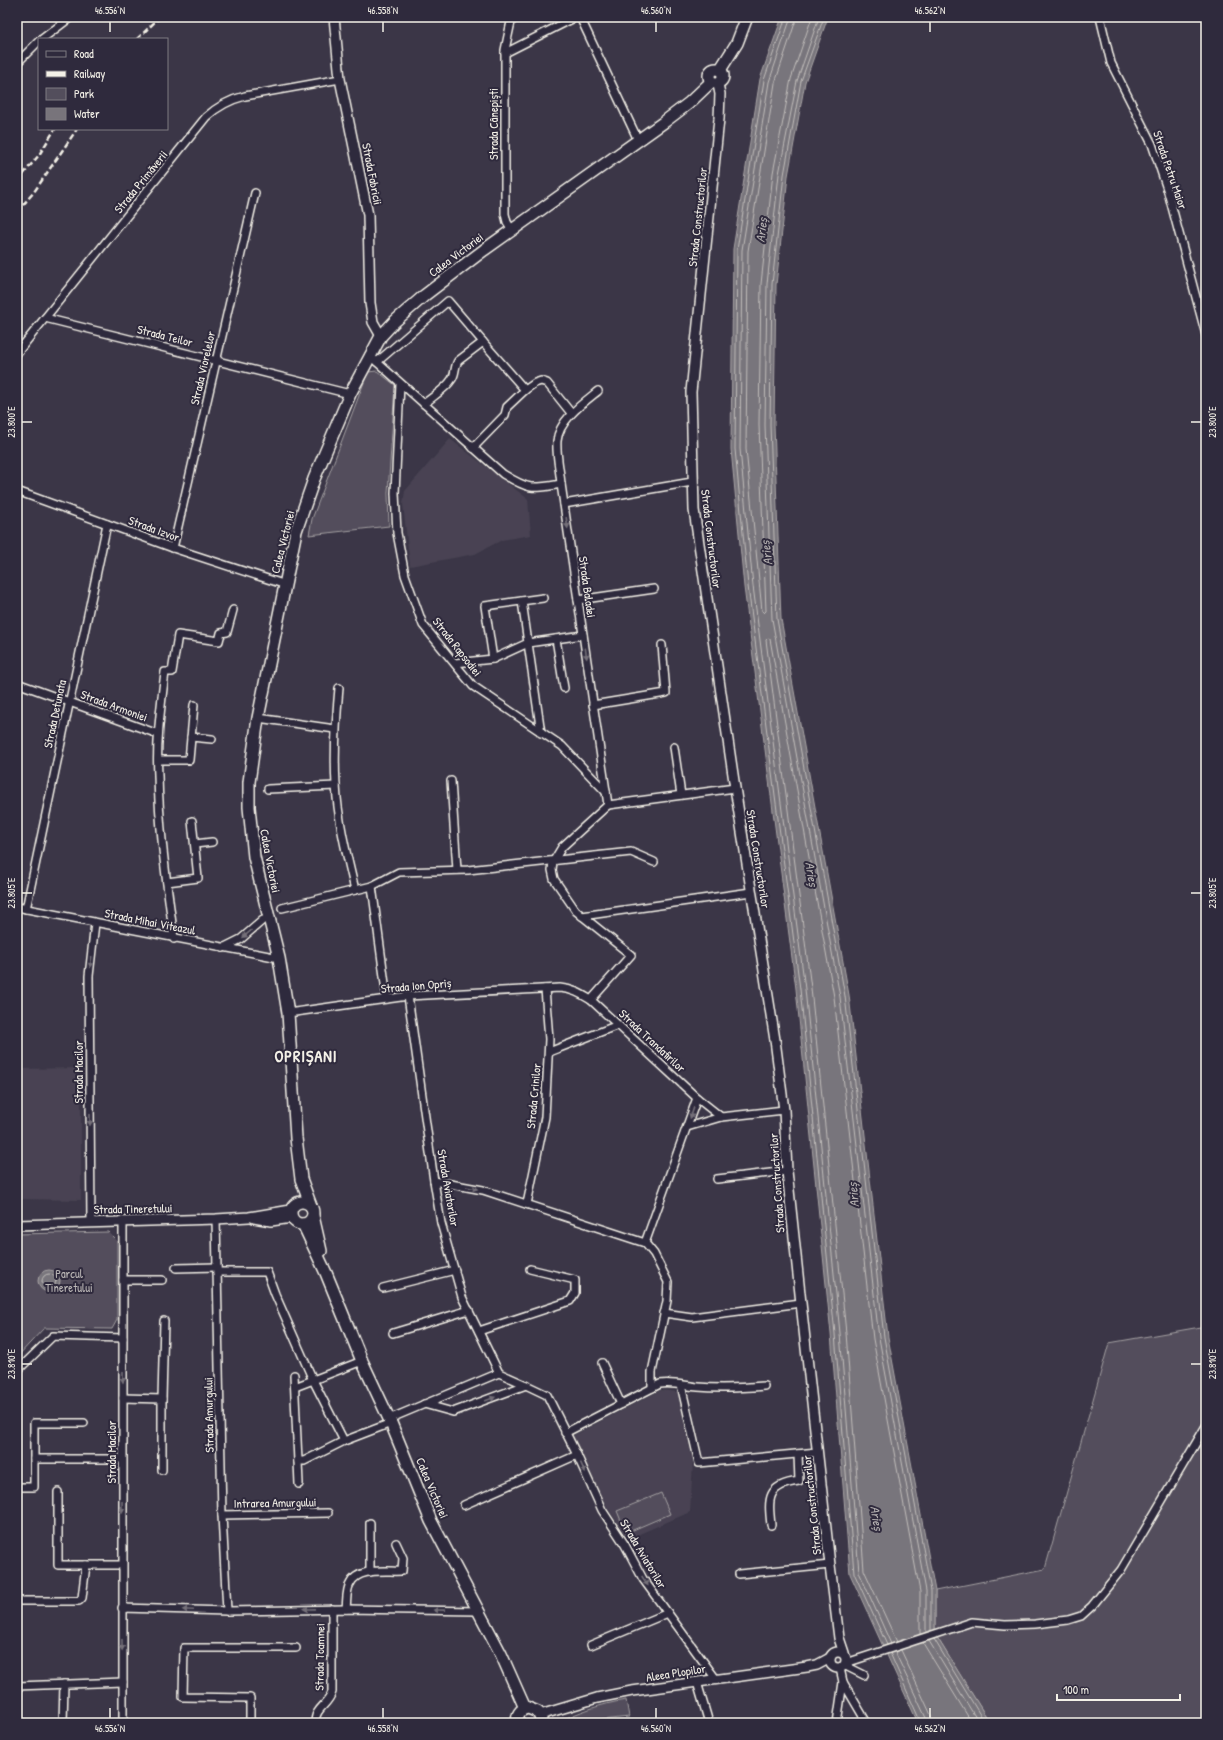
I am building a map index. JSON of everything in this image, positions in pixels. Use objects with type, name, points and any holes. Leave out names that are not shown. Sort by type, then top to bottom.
[{"type":"main road","points":[[715,83],[723,78],[720,70],[737,43],[747,17]]},
{"type":"main road","name":"Calea Victoriei","points":[[326,1273],[312,1211],[301,1179],[296,1138],[288,1013],[279,958],[254,856],[249,807],[249,782],[258,718],[296,531],[314,479],[350,394],[373,359],[381,336],[394,322],[425,295],[512,230],[715,83]]},
{"type":"main road","name":"Calea Victoriei","points":[[293,1210],[301,1179]]},
{"type":"main road","points":[[304,1202],[312,1211],[309,1221],[303,1224],[297,1223],[293,1210],[304,1202]]},
{"type":"main road","name":"Calea Victoriei","points":[[303,1224],[326,1273],[362,1361],[390,1421],[431,1521],[501,1654],[525,1708]]},
{"type":"main road","points":[[518,1723],[518,1714],[525,1708],[535,1709],[540,1719]]},
{"type":"street","points":[[43,38],[71,17]]},
{"type":"street","name":"Strada Fabricii","points":[[334,17],[340,78],[368,215],[370,303],[373,322],[381,336]]},
{"type":"street","name":"Strada Cânepiști","points":[[512,17],[505,54],[505,214],[507,222],[512,230]]},
{"type":"street","points":[[505,54],[576,17]]},
{"type":"street","points":[[580,17],[638,140]]},
{"type":"street","name":"Strada Petru Maior","points":[[1100,17],[1111,63],[1152,144],[1168,192],[1195,296],[1204,314],[1206,335]]},
{"type":"street","points":[[17,62],[38,42]]},
{"type":"street","name":"Strada Primăverii","points":[[17,353],[206,117],[215,108],[230,100],[245,96],[340,78]]},
{"type":"street","name":"Strada Constructorilor","points":[[715,83],[720,94],[719,126],[691,392],[692,482],[694,510],[734,788],[775,1040],[784,1110],[787,1171],[842,1663]]},
{"type":"street","name":"Strada Viorelelor","points":[[173,548],[255,193]]},
{"type":"street","points":[[525,390],[448,301],[373,359],[503,474],[518,483],[536,488],[561,484]]},
{"type":"street","name":"Strada Teilor","points":[[45,318],[350,394]]},
{"type":"street","points":[[424,404],[452,380],[455,366],[458,361],[483,342]]},
{"type":"street","points":[[473,448],[505,415],[507,407],[535,383],[541,381],[547,383],[572,413],[598,392]]},
{"type":"street","name":"Strada Rapsodiei","points":[[400,384],[395,493],[397,533],[403,567],[423,625],[473,686],[562,746],[606,792]]},
{"type":"street","name":"Strada Baladei","points":[[572,413],[557,439],[561,484],[608,805]]},
{"type":"street","points":[[564,504],[692,482]]},
{"type":"street","name":"Strada Izvor","points":[[17,491],[173,548],[286,585]]},
{"type":"street","name":"Strada Detunata","points":[[26,909],[107,524]]},
{"type":"street","points":[[578,600],[654,589]]},
{"type":"street","points":[[493,659],[485,606],[543,598]]},
{"type":"street","points":[[522,601],[541,733]]},
{"type":"street","name":"Strada Armoniei","points":[[174,939],[162,840],[158,760],[158,734],[165,672],[172,672],[178,635],[219,641],[221,633],[227,632],[233,610]]},
{"type":"street","points":[[455,663],[493,659],[528,643],[583,635]]},
{"type":"street","points":[[556,639],[564,688]]},
{"type":"street","points":[[593,705],[666,693],[662,645]]},
{"type":"street","name":"Strada Armoniei","points":[[17,683],[158,734]]},
{"type":"street","points":[[339,688],[335,730],[336,786],[344,841],[355,890]]},
{"type":"street","points":[[158,760],[189,760],[194,705]]},
{"type":"street","points":[[258,718],[335,730]]},
{"type":"street","points":[[191,737],[212,738]]},
{"type":"street","points":[[674,747],[681,795]]},
{"type":"street","points":[[451,781],[457,870]]},
{"type":"street","points":[[268,789],[336,786]]},
{"type":"street","points":[[591,1000],[631,954],[576,911],[554,879],[552,870],[553,862],[562,847],[608,805],[734,788]]},
{"type":"street","points":[[167,882],[198,878],[192,821]]},
{"type":"street","points":[[195,844],[212,842]]},
{"type":"street","points":[[282,908],[372,886],[399,872],[457,870],[553,862],[631,852],[654,862]]},
{"type":"street","points":[[372,886],[387,999]]},
{"type":"street","points":[[582,916],[751,892]]},
{"type":"street","name":"Strada Mihai Viteazul","points":[[17,908],[279,958]]},
{"type":"street","points":[[223,948],[241,939],[263,920],[269,918]]},
{"type":"street","name":"Strada Macilor","points":[[91,1222],[89,976],[95,923]]},
{"type":"street","name":"Strada Ion Opriș","points":[[288,1013],[408,996],[545,989]]},
{"type":"street","name":"Strada Trandafirilor","points":[[545,989],[570,989],[591,1000],[697,1098],[721,1117]]},
{"type":"street","name":"Strada Crinilor","points":[[527,1204],[545,1117],[549,1039],[545,989]]},
{"type":"street","name":"Strada Aviatorilor","points":[[408,996],[441,1223],[462,1297],[499,1373],[526,1384],[547,1395],[602,1510],[625,1545],[643,1579],[716,1679]]},
{"type":"street","points":[[549,1052],[618,1025]]},
{"type":"street","points":[[645,1243],[697,1098]]},
{"type":"street","points":[[687,1127],[721,1117],[784,1110]]},
{"type":"street","points":[[717,1179],[787,1171]]},
{"type":"street","points":[[434,1181],[483,1190],[645,1243],[663,1269],[668,1282],[664,1313],[652,1372],[652,1388]]},
{"type":"street","name":"Strada Tineretului","points":[[17,1225],[216,1219],[249,1217],[270,1212],[293,1210]]},
{"type":"street","name":"Strada Amurgului","points":[[216,1219],[222,1515],[227,1611]]},
{"type":"street","name":"Strada Macilor","points":[[123,1221],[123,1723]]},
{"type":"street","points":[[176,1268],[267,1272],[275,1294],[313,1380],[344,1441]]},
{"type":"street","points":[[479,1331],[570,1301],[575,1293],[575,1280],[530,1269]]},
{"type":"street","points":[[382,1288],[455,1270]]},
{"type":"street","points":[[123,1280],[162,1280]]},
{"type":"street","points":[[664,1313],[692,1317],[801,1303]]},
{"type":"street","points":[[393,1333],[469,1310]]},
{"type":"street","points":[[162,1470],[164,1321]]},
{"type":"street","points":[[17,1371],[54,1336],[123,1338]]},
{"type":"street","points":[[295,1387],[362,1361]]},
{"type":"street","points":[[602,1363],[621,1404]]},
{"type":"street","points":[[298,1461],[304,1460],[424,1404],[499,1373]]},
{"type":"street","points":[[294,1375],[299,1484]]},
{"type":"street","points":[[565,1433],[660,1384],[670,1382],[682,1385],[723,1389],[764,1386]]},
{"type":"street","points":[[424,1404],[453,1412],[526,1384]]},
{"type":"street","points":[[682,1385],[699,1463],[818,1452]]},
{"type":"street","points":[[123,1398],[162,1399]]},
{"type":"street","points":[[17,1488],[34,1487],[34,1423],[84,1422]]},
{"type":"street","points":[[840,1638],[832,1655],[831,1663],[842,1663],[972,1622],[1006,1625],[1035,1624],[1068,1620],[1081,1616],[1092,1606],[1121,1570],[1206,1426]]},
{"type":"street","points":[[771,1525],[768,1503],[771,1494],[781,1485],[788,1482],[799,1481],[798,1454]]},
{"type":"street","points":[[464,1505],[577,1455]]},
{"type":"street","points":[[34,1459],[122,1459]]},
{"type":"street","points":[[58,1492],[58,1565],[122,1565]]},
{"type":"street","name":"Intrarea Amurgului","points":[[222,1515],[328,1513]]},
{"type":"street","points":[[370,1523],[370,1572]]},
{"type":"street","points":[[346,1609],[349,1585],[357,1575],[370,1572],[402,1570],[403,1558],[396,1543]]},
{"type":"street","points":[[17,1601],[79,1601],[82,1598],[86,1565]]},
{"type":"street","points":[[739,1574],[830,1565]]},
{"type":"street","points":[[122,1608],[227,1611],[346,1609],[478,1611]]},
{"type":"street","name":"Strada Toamnei","points":[[315,1723],[316,1713],[330,1698],[332,1692],[332,1609]]},
{"type":"street","points":[[591,1645],[668,1614]]},
{"type":"street","points":[[250,1723],[250,1698],[183,1697],[184,1648],[296,1648]]},
{"type":"street","points":[[832,1655],[839,1652],[842,1663],[843,1682],[837,1723]]},
{"type":"street","name":"Aleea Plopilor","points":[[817,1665],[832,1655]]},
{"type":"street","points":[[842,1663],[864,1675]]},
{"type":"street","name":"Aleea Plopilor","points":[[540,1719],[597,1698],[716,1679],[842,1663]]},
{"type":"street","points":[[17,1686],[123,1682]]},
{"type":"street","points":[[697,1682],[709,1723]]},
{"type":"street","points":[[843,1682],[867,1723]]},
{"type":"street","points":[[63,1723],[64,1684]]},
{"type":"shaded area","points":[[450,439],[528,499],[531,535],[502,540],[475,554],[410,566],[403,504],[405,491]]},
{"type":"shaded area","points":[[81,1068],[81,1200],[17,1199],[17,1069]]},
{"type":"shaded area","points":[[661,1390],[678,1392],[693,1462],[690,1512],[628,1539],[605,1504],[572,1436]]},
{"type":"green space","points":[[377,371],[395,385],[388,493],[389,526],[309,535],[312,519],[368,372]]},
{"type":"green space","name":"Parcul Tineretului","points":[[108,1232],[117,1241],[117,1320],[112,1329],[44,1328],[17,1357],[17,1234]]},
{"type":"green space","points":[[1206,1326],[1206,1723],[990,1723],[935,1634],[935,1591],[1045,1569],[1109,1343]]},
{"type":"green space","points":[[661,1493],[670,1514],[626,1533],[617,1511]]},
{"type":"green space","points":[[626,1700],[629,1717],[603,1720],[597,1723],[555,1723],[590,1709]]},
{"type":"water","name":"Arieș","points":[[782,17],[828,17],[805,82],[788,176],[776,285],[774,424],[781,619],[849,995],[888,1337],[935,1591],[935,1634],[990,1723],[918,1723],[850,1574],[831,1334],[796,989],[744,587],[731,449],[733,249],[760,79]]},
{"type":"water","points":[[49,1270],[57,1273],[60,1281],[57,1289],[49,1292],[41,1289],[38,1281],[41,1273]]},
{"type":"railway","points":[[138,38],[160,17]]},
{"type":"railway","points":[[17,182],[39,155],[54,130]]},
{"type":"railway","points":[[17,212],[34,192],[76,130]]},
{"type":"district","name":"OPRIȘANI","points":[[306,1056]]}]
